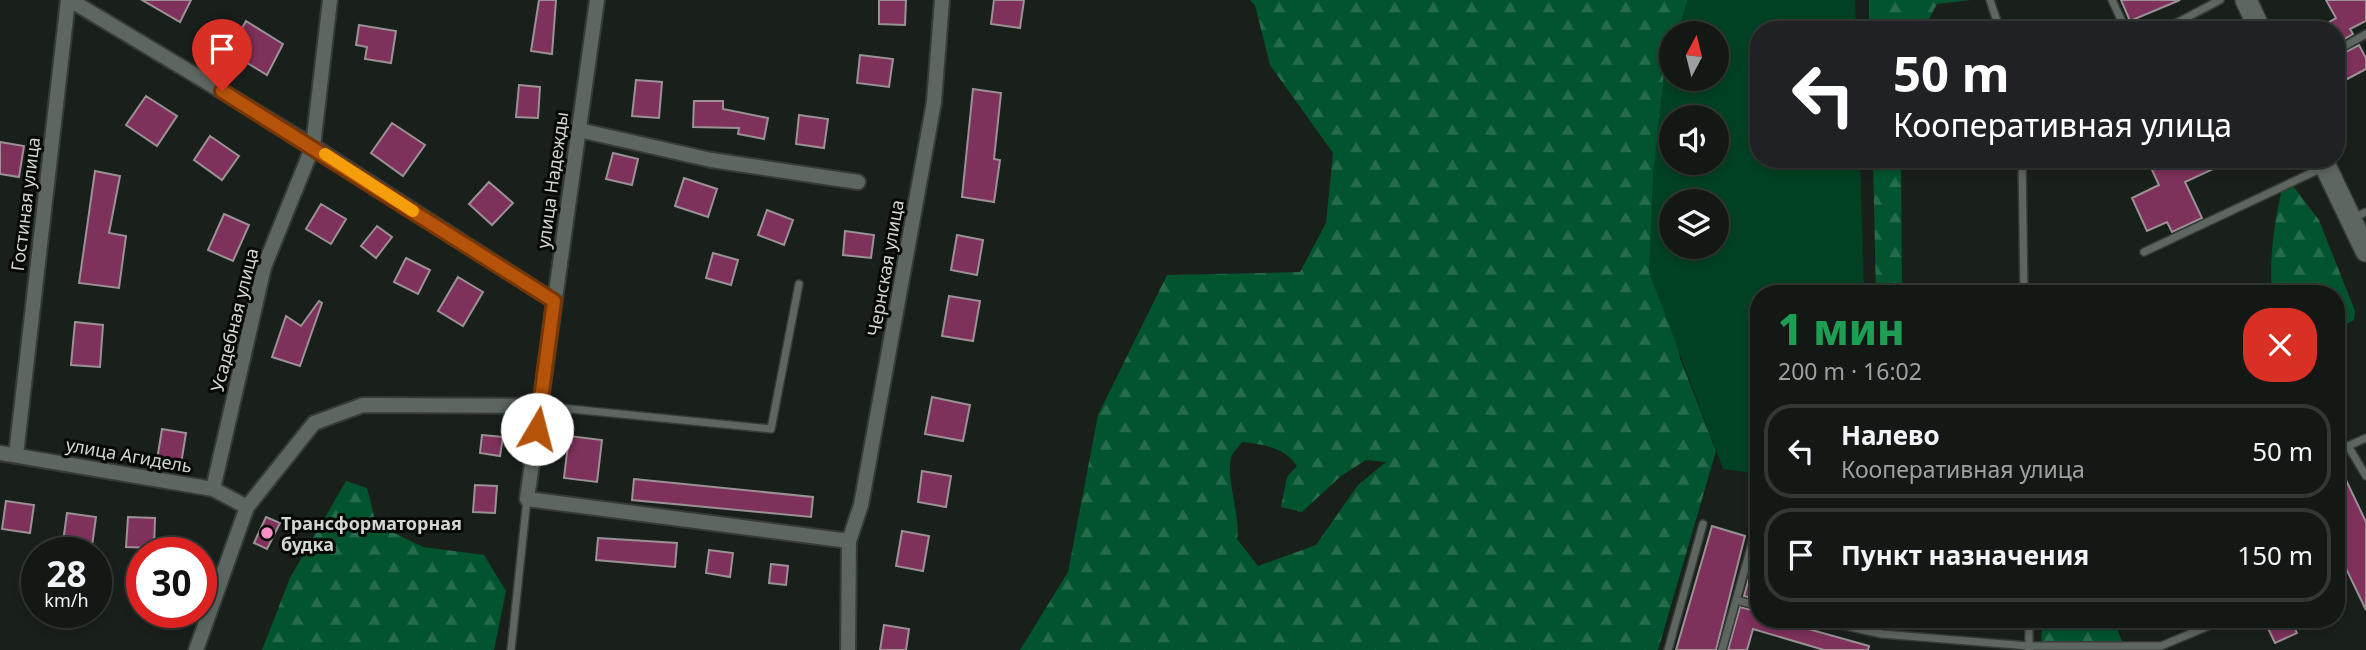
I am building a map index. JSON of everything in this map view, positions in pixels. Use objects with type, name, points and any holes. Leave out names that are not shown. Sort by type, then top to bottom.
[{"type":"main road","points":[[2246,0],[2256,21]]},
{"type":"main road","points":[[2327,168],[2358,216],[2366,251]]},
{"type":"street","points":[[69,0],[313,146],[554,301]]},
{"type":"street","name":"Гостиная улица","points":[[16,455],[69,0]]},
{"type":"street","name":"Усадебная улица","points":[[213,489],[264,267],[313,146],[330,0]]},
{"type":"street","name":"улица Надежды","points":[[527,499],[597,0]]},
{"type":"street","name":"Чернская улица","points":[[848,650],[849,541],[861,505],[932,115],[942,0]]},
{"type":"street","points":[[579,130],[710,160],[858,182]]},
{"type":"street","points":[[196,650],[247,507],[314,422],[363,405],[540,406]]},
{"type":"street","name":"улица Агидель","points":[[0,453],[213,489],[247,507]]},
{"type":"street","points":[[527,499],[849,541]]},
{"type":"lane","points":[[1990,0],[1997,21]]},
{"type":"lane","points":[[2112,0],[2122,21]]},
{"type":"lane","points":[[2180,21],[2220,0]]},
{"type":"lane","points":[[2345,46],[2366,34]]},
{"type":"lane","points":[[2022,168],[2024,285]]},
{"type":"lane","points":[[2144,252],[2314,168]]},
{"type":"lane","points":[[540,406],[771,429],[799,284]]},
{"type":"lane","points":[[2366,438],[2348,446],[2366,476]]},
{"type":"lane","points":[[511,650],[527,499]]},
{"type":"lane","points":[[1668,650],[1703,524]]},
{"type":"lane","points":[[1722,650],[1750,551]]},
{"type":"lane","points":[[1736,600],[1750,604]]},
{"type":"lane","points":[[1855,628],[1882,634],[2029,648],[2161,646],[2204,628]]},
{"type":"lane","points":[[2029,628],[2029,648]]},
{"type":"green space","points":[[1250,0],[1688,0],[1681,21],[1659,21],[1659,91],[1664,91],[1662,105],[1659,105],[1653,176],[1659,216],[1659,259],[1665,259],[1680,358],[1716,451],[1658,650],[1020,650],[1068,572],[1098,415],[1167,275],[1300,272],[1326,223],[1333,153],[1270,65],[1255,5]],"holes":[[[1242,442],[1266,446],[1287,455],[1297,466],[1287,477],[1281,507],[1302,512],[1341,476],[1366,460],[1386,462],[1358,485],[1316,545],[1258,566],[1237,539],[1230,463],[1233,453]]]},
{"type":"green space","points":[[1688,0],[1855,0],[1856,21],[1750,21],[1750,168],[1860,168],[1864,285],[1750,285],[1750,473],[1723,469],[1649,272],[1653,176],[1659,120],[1659,175],[1729,175],[1729,105],[1661,105],[1662,91],[1729,91],[1729,21],[1681,21]]},
{"type":"green space","points":[[1869,0],[1971,0],[1937,4],[1928,21],[1869,21]]},
{"type":"green space","points":[[1873,168],[1901,168],[1902,285],[1876,285]]},
{"type":"green space","points":[[2293,186],[2319,220],[2345,285],[2271,285],[2272,254],[2282,189]]},
{"type":"green space","points":[[2345,286],[2355,311],[2354,320],[2345,324]]},
{"type":"green space","points":[[346,481],[367,488],[376,524],[423,547],[484,555],[506,591],[494,650],[262,650],[290,578]]},
{"type":"green space","points":[[2042,628],[2117,628],[2125,650],[2041,650]]},
{"type":"building","points":[[142,0],[191,0],[180,22]]},
{"type":"building","points":[[539,0],[556,0],[552,54],[531,51]]},
{"type":"building","points":[[879,0],[906,0],[905,25],[879,24]]},
{"type":"building","points":[[994,0],[1024,0],[1020,28],[991,24]]},
{"type":"building","points":[[2121,0],[2180,0],[2130,21]]},
{"type":"building","points":[[2326,0],[2366,0],[2366,21],[2350,29],[2353,34],[2345,39],[2345,21],[2331,21],[2336,18]]},
{"type":"building","points":[[246,21],[283,44],[267,75],[229,52]]},
{"type":"building","points":[[359,25],[396,31],[391,63],[365,59],[367,47],[356,45]]},
{"type":"building","points":[[2359,45],[2366,58],[2366,69],[2345,80],[2345,52]]},
{"type":"building","points":[[860,55],[893,59],[889,87],[857,83]]},
{"type":"building","points":[[636,80],[662,82],[659,118],[632,116]]},
{"type":"building","points":[[519,85],[540,87],[538,118],[516,117]]},
{"type":"building","points":[[973,89],[1001,93],[994,159],[1000,160],[994,202],[962,197]]},
{"type":"building","points":[[146,96],[177,116],[157,146],[126,125]]},
{"type":"building","points":[[694,101],[723,101],[723,109],[768,118],[764,139],[738,134],[739,128],[693,127]]},
{"type":"building","points":[[799,115],[828,119],[824,148],[796,144]]},
{"type":"building","points":[[392,123],[425,145],[403,176],[371,153]]},
{"type":"building","points":[[210,136],[239,156],[222,180],[194,160]]},
{"type":"building","points":[[0,142],[24,146],[19,177],[0,174]]},
{"type":"building","points":[[613,153],[638,159],[632,185],[606,179]]},
{"type":"building","points":[[2151,168],[2213,169],[2185,182],[2202,218],[2172,232],[2167,222],[2147,231],[2132,198],[2159,185]]},
{"type":"building","points":[[95,171],[120,176],[109,233],[126,236],[119,288],[79,283]]},
{"type":"building","points":[[684,178],[717,189],[708,217],[675,206]]},
{"type":"building","points":[[489,182],[513,203],[492,225],[469,204]]},
{"type":"building","points":[[321,204],[346,219],[331,244],[306,229]]},
{"type":"building","points":[[767,210],[793,220],[784,245],[758,235]]},
{"type":"building","points":[[224,214],[249,225],[233,261],[208,250]]},
{"type":"building","points":[[377,226],[392,237],[376,258],[361,246]]},
{"type":"building","points":[[845,231],[874,235],[871,258],[843,255]]},
{"type":"building","points":[[957,235],[983,240],[977,275],[951,270]]},
{"type":"building","points":[[713,253],[738,260],[731,285],[706,278]]},
{"type":"building","points":[[406,258],[430,270],[418,294],[394,282]]},
{"type":"building","points":[[458,277],[483,292],[463,326],[438,311]]},
{"type":"building","points":[[949,296],[980,301],[973,341],[942,336]]},
{"type":"building","points":[[319,301],[322,303],[300,366],[272,357],[286,316],[301,326]]},
{"type":"building","points":[[75,322],[103,325],[100,367],[71,365]]},
{"type":"building","points":[[932,397],[970,405],[963,441],[925,434]]},
{"type":"building","points":[[162,429],[186,433],[181,464],[157,460]]},
{"type":"building","points":[[482,435],[503,437],[500,456],[480,453]]},
{"type":"building","points":[[569,436],[602,440],[597,482],[564,478]]},
{"type":"building","points":[[922,471],[951,476],[946,507],[918,502]]},
{"type":"building","points":[[2345,478],[2366,522],[2366,610],[2345,566]]},
{"type":"building","points":[[634,479],[813,497],[811,517],[632,500]]},
{"type":"building","points":[[475,485],[497,486],[495,513],[473,512]]},
{"type":"building","points":[[6,501],[34,505],[30,533],[2,529]]},
{"type":"building","points":[[67,513],[96,517],[93,537],[64,537]]},
{"type":"building","points":[[128,517],[155,518],[154,537],[127,537]]},
{"type":"building","name":"Трансформаторная будка","points":[[266,517],[280,523],[267,549],[254,543]]},
{"type":"building","points":[[1712,526],[1745,536],[1716,650],[1676,650]]},
{"type":"building","points":[[902,531],[929,536],[923,571],[896,566]]},
{"type":"building","points":[[598,538],[677,543],[675,567],[596,560]]},
{"type":"building","points":[[709,550],[733,553],[730,577],[706,573]]},
{"type":"building","points":[[771,564],[788,566],[786,585],[769,583]]},
{"type":"building","points":[[1749,578],[1750,578],[1750,598],[1744,596]]},
{"type":"building","points":[[1740,607],[1750,610],[1750,628],[1805,628],[1869,646],[1868,650],[1824,650],[1753,629],[1747,650],[1728,650]]},
{"type":"building","points":[[884,625],[909,629],[906,650],[880,650]]},
{"type":"building","points":[[2268,628],[2295,628],[2297,633],[2275,643]]},
{"type":"slow traffic","points":[[325,154],[413,211]]},
{"type":"place","name":"Трансформаторная будка","points":[[267,533]]},
{"type":"route","points":[[222,91],[313,146],[554,301],[537,429]]}]
